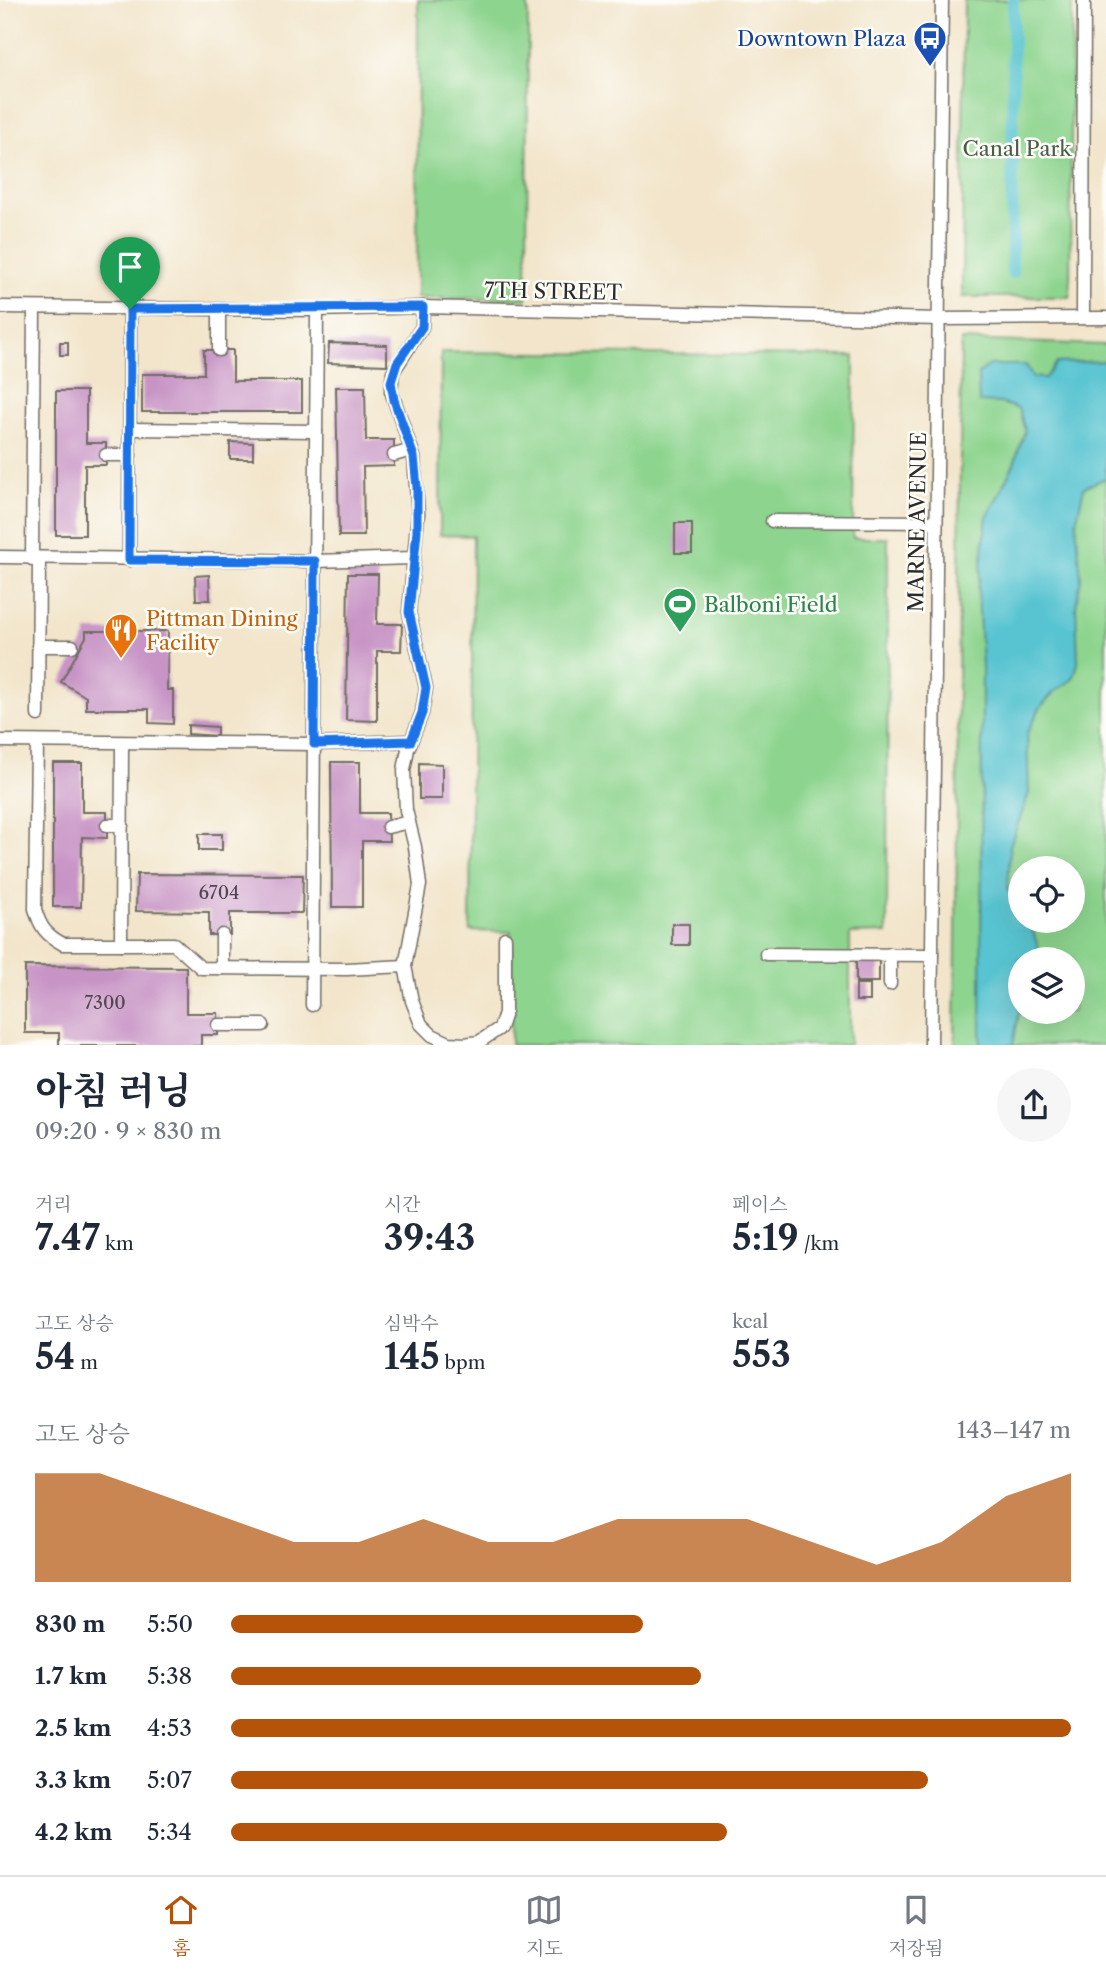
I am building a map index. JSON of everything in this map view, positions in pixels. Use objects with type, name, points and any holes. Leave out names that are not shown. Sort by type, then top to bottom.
[{"type":"street","name":"MARNE AVENUE","points":[[931,1045],[942,0]]},
{"type":"street","points":[[1083,318],[1084,0]]},
{"type":"street","name":"7TH STREET","points":[[0,307],[317,310],[423,307],[940,319],[1106,318]]},
{"type":"street","points":[[423,307],[422,327],[397,363],[391,382],[394,400],[412,450],[418,514],[408,637],[426,688],[422,713],[404,770],[409,822],[420,885],[417,910],[406,948],[405,966],[412,1000],[421,1024],[432,1035],[449,1043],[479,1042],[500,1027],[505,1013],[505,938]]},
{"type":"street","points":[[34,308],[38,715]]},
{"type":"street","points":[[129,560],[130,309]]},
{"type":"street","points":[[219,310],[219,350]]},
{"type":"street","points":[[312,1004],[317,310]]},
{"type":"street","points":[[130,429],[316,430]]},
{"type":"street","points":[[394,455],[412,450]]},
{"type":"street","points":[[106,455],[130,455]]},
{"type":"street","points":[[772,521],[935,522]]},
{"type":"street","points":[[0,557],[315,561],[413,558]]},
{"type":"street","points":[[38,646],[72,646]]},
{"type":"street","points":[[0,741],[314,744],[411,741]]},
{"type":"street","points":[[37,742],[35,908],[40,925],[50,937],[63,944],[174,944],[201,968],[405,966]]},
{"type":"street","points":[[121,944],[122,743]]},
{"type":"street","points":[[388,827],[409,822]]},
{"type":"street","points":[[107,825],[122,825]]},
{"type":"street","points":[[222,935],[222,968]]},
{"type":"street","points":[[766,954],[932,955]]},
{"type":"street","points":[[890,954],[890,985]]},
{"type":"street","points":[[218,1025],[263,1025]]},
{"type":"green space","points":[[418,0],[528,0],[527,299],[417,298]]},
{"type":"green space","name":"Canal Park","points":[[964,0],[1072,0],[1070,297],[962,297]]},
{"type":"green space","points":[[961,340],[1106,345],[1106,1045],[955,1045]]},
{"type":"green space","name":"Balboni Field","points":[[441,352],[854,356],[853,538],[888,538],[887,933],[850,934],[850,1045],[511,1045],[511,932],[470,931],[473,536],[440,535]]},
{"type":"water","points":[[1106,361],[1106,478],[1084,487],[1076,523],[1081,578],[1076,606],[1078,663],[1073,679],[1053,693],[1040,708],[1027,733],[1029,793],[1008,856],[1008,933],[1033,933],[1038,947],[1008,947],[1008,1024],[1017,1024],[1013,1045],[981,1045],[982,667],[978,591],[987,517],[1014,464],[1025,431],[1019,409],[1001,403],[979,402],[978,374],[989,365],[1026,365],[1033,377],[1045,378],[1057,363]]},
{"type":"building","points":[[60,342],[68,342],[68,355],[60,355]]},
{"type":"building","points":[[329,343],[387,345],[387,365],[328,363]]},
{"type":"building","points":[[204,350],[233,350],[233,381],[302,381],[302,412],[142,412],[142,374],[204,374]]},
{"type":"building","points":[[336,387],[365,387],[366,440],[394,440],[394,466],[363,467],[364,536],[339,536]]},
{"type":"building","points":[[56,391],[86,391],[86,443],[106,443],[106,465],[85,465],[85,535],[56,535]]},
{"type":"building","points":[[230,442],[253,443],[253,459],[230,459]]},
{"type":"building","points":[[675,523],[692,523],[692,553],[675,553]]},
{"type":"building","points":[[348,574],[378,574],[377,624],[402,624],[401,651],[377,651],[377,721],[346,720]]},
{"type":"building","points":[[209,575],[210,600],[196,600],[195,576]]},
{"type":"building","name":"Pittman Dining Facility","points":[[86,631],[168,631],[167,690],[173,690],[173,724],[149,723],[149,709],[86,709],[86,697],[61,682],[86,637]]},
{"type":"building","points":[[188,725],[217,727],[217,736],[188,734]]},
{"type":"building","points":[[331,762],[360,762],[360,813],[388,813],[389,841],[362,841],[362,907],[332,907]]},
{"type":"building","points":[[53,763],[82,763],[82,812],[107,812],[107,838],[82,837],[81,907],[53,907]]},
{"type":"building","points":[[419,763],[442,764],[442,799],[419,799]]},
{"type":"building","points":[[199,834],[222,834],[222,850],[199,850]]},
{"type":"building","points":[[137,874],[303,875],[302,913],[230,913],[230,935],[209,935],[209,912],[136,911]]},
{"type":"building","points":[[672,924],[689,924],[689,945],[672,945]]},
{"type":"building","points":[[856,961],[879,961],[879,982],[856,982]]},
{"type":"building","points":[[25,966],[186,967],[186,1013],[218,1013],[218,1035],[201,1035],[201,1045],[59,1045],[59,1033],[25,1033]]},
{"type":"building","points":[[856,984],[870,984],[870,1001],[856,1001]]},
{"type":"waterway","points":[[1012,273],[1013,0]]},
{"type":"place","name":"Downtown Plaza","points":[[930,68]]},
{"type":"place","name":"Balboni Field","points":[[680,634]]},
{"type":"place","name":"Pittman Dining Facility","points":[[121,660]]},
{"type":"route","points":[[423,307],[422,327],[397,363],[391,382],[391,391],[414,457],[417,487],[417,531],[409,612],[426,688],[422,713],[411,741],[314,744],[315,561],[129,560],[130,309],[317,310],[423,307]]}]
